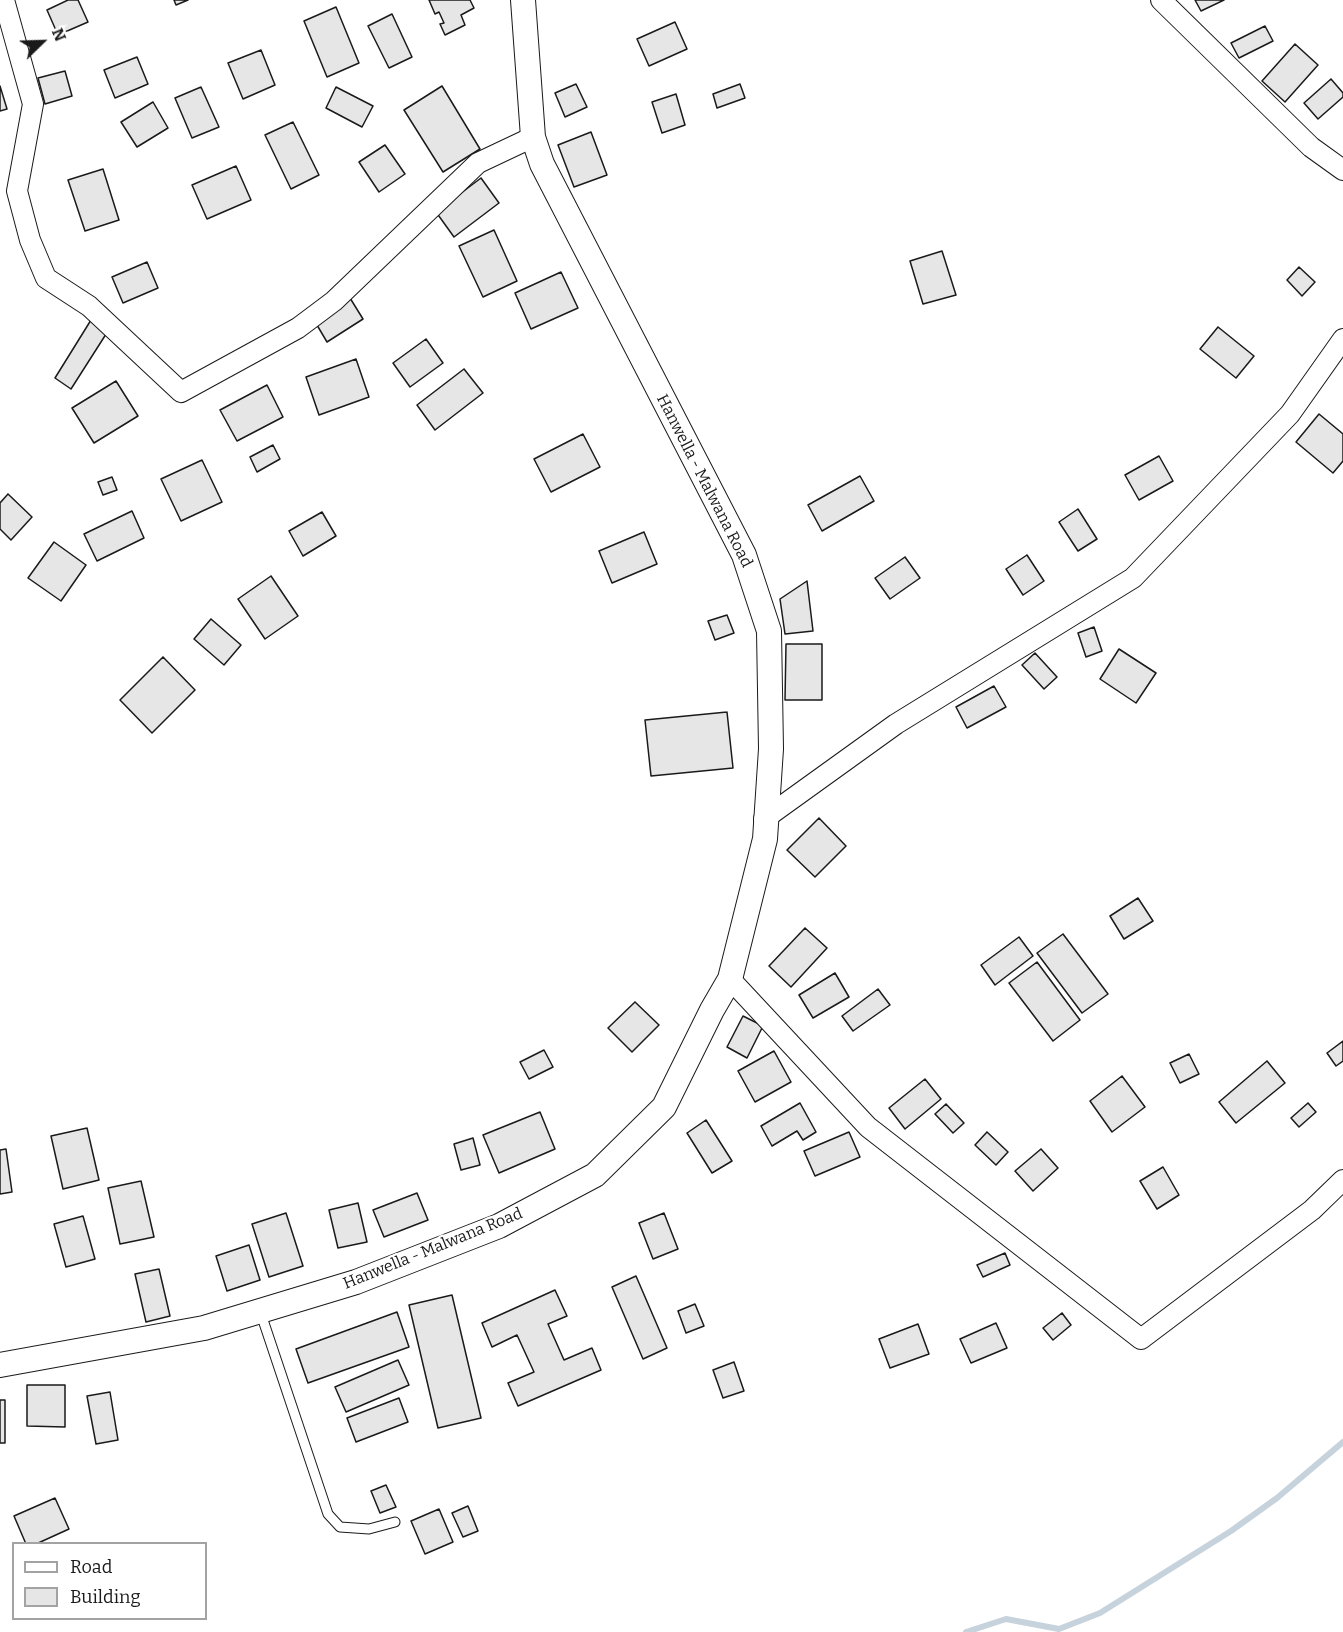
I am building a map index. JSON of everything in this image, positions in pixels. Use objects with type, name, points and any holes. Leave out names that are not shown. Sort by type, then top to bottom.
[{"type":"street","points":[[4,0],[33,104],[17,191],[30,240],[46,278],[89,306],[181,392],[298,328],[334,301],[478,163],[532,137]]},
{"type":"street","name":"Hanwella - Malwana Road","points":[[0,1365],[204,1328],[356,1282],[499,1226],[595,1174],[664,1107],[730,979],[765,838],[764,819],[771,749],[769,631],[744,555],[542,164],[532,137],[523,0]]},
{"type":"street","points":[[1161,0],[1311,147],[1343,170]]},
{"type":"street","points":[[764,819],[896,724],[1133,578],[1290,414],[1343,339]]},
{"type":"street","points":[[730,979],[868,1127],[1141,1339],[1312,1210],[1343,1180]]},
{"type":"lane","points":[[260,1311],[328,1514],[340,1527],[369,1529],[395,1522]]},
{"type":"building","points":[[68,0],[78,0],[88,22],[58,35],[47,10]]},
{"type":"building","points":[[174,0],[188,0],[176,5]]},
{"type":"building","points":[[429,0],[470,0],[474,8],[461,15],[465,25],[445,35],[440,24],[444,23],[439,12],[435,14]]},
{"type":"building","points":[[1195,0],[1224,0],[1201,11]]},
{"type":"building","points":[[336,7],[359,63],[327,77],[304,21]]},
{"type":"building","points":[[392,14],[412,57],[389,68],[368,26]]},
{"type":"building","points":[[675,22],[687,49],[649,66],[637,39]]},
{"type":"building","points":[[1265,26],[1273,41],[1239,58],[1231,43]]},
{"type":"building","points":[[1295,44],[1318,65],[1285,102],[1262,81]]},
{"type":"building","points":[[261,50],[275,85],[243,99],[228,63]]},
{"type":"building","points":[[137,57],[148,84],[115,98],[104,70]]},
{"type":"building","points":[[65,71],[72,96],[45,104],[38,78]]},
{"type":"building","points":[[1331,79],[1343,93],[1343,97],[1318,119],[1304,103]]},
{"type":"building","points":[[576,84],[587,107],[565,117],[555,93]]},
{"type":"building","points":[[740,84],[745,98],[717,108],[713,94]]},
{"type":"building","points":[[0,86],[7,109],[0,111]]},
{"type":"building","points":[[442,86],[480,149],[443,172],[404,110]]},
{"type":"building","points":[[201,87],[219,127],[192,138],[175,98]]},
{"type":"building","points":[[336,87],[373,106],[362,127],[326,108]]},
{"type":"building","points":[[676,94],[685,125],[662,133],[652,102]]},
{"type":"building","points":[[153,102],[168,128],[137,147],[121,122]]},
{"type":"building","points":[[293,122],[319,175],[291,189],[265,135]]},
{"type":"building","points":[[591,132],[607,175],[574,187],[558,145]]},
{"type":"building","points":[[385,145],[405,174],[379,192],[359,162]]},
{"type":"building","points":[[236,166],[251,200],[207,219],[192,185]]},
{"type":"building","points":[[103,169],[119,220],[85,231],[68,180]]},
{"type":"building","points":[[481,178],[499,203],[454,237],[436,212]]},
{"type":"building","points":[[494,230],[517,281],[483,297],[459,246]]},
{"type":"building","points":[[942,251],[956,295],[923,304],[910,261]]},
{"type":"building","points":[[147,262],[158,288],[123,303],[112,277]]},
{"type":"building","points":[[1299,267],[1315,282],[1302,296],[1287,280]]},
{"type":"building","points":[[561,272],[578,308],[531,329],[515,293]]},
{"type":"building","points":[[350,298],[363,319],[327,342],[314,320]]},
{"type":"building","points":[[91,320],[108,331],[71,389],[55,378]]},
{"type":"building","points":[[1218,327],[1254,356],[1236,378],[1200,349]]},
{"type":"building","points":[[426,339],[443,363],[410,387],[393,363]]},
{"type":"building","points":[[356,359],[369,397],[319,415],[306,377]]},
{"type":"building","points":[[464,369],[483,393],[435,430],[417,405]]},
{"type":"building","points":[[116,381],[138,416],[94,443],[72,408]]},
{"type":"building","points":[[267,385],[283,417],[237,441],[220,410]]},
{"type":"building","points":[[1319,414],[1343,434],[1343,461],[1333,473],[1296,442]]},
{"type":"building","points":[[583,434],[600,467],[551,492],[534,459]]},
{"type":"building","points":[[273,445],[280,459],[257,472],[250,457]]},
{"type":"building","points":[[1159,456],[1173,481],[1139,500],[1125,475]]},
{"type":"building","points":[[202,460],[222,502],[181,521],[161,479]]},
{"type":"building","points":[[860,476],[874,501],[822,531],[808,505]]},
{"type":"building","points":[[112,477],[117,490],[103,495],[98,482]]},
{"type":"building","points":[[8,494],[32,517],[11,540],[0,529],[0,503]]},
{"type":"building","points":[[1078,509],[1097,539],[1078,551],[1059,522]]},
{"type":"building","points":[[132,511],[144,538],[97,561],[84,534]]},
{"type":"building","points":[[322,512],[336,536],[303,556],[289,531]]},
{"type":"building","points":[[644,532],[657,564],[612,583],[599,551]]},
{"type":"building","points":[[54,542],[86,565],[61,601],[28,578]]},
{"type":"building","points":[[1027,555],[1044,581],[1023,595],[1006,569]]},
{"type":"building","points":[[905,557],[920,578],[890,599],[875,578]]},
{"type":"building","points":[[271,576],[298,616],[265,639],[238,599]]},
{"type":"building","points":[[807,581],[813,631],[785,634],[780,599]]},
{"type":"building","points":[[727,615],[734,633],[715,640],[708,621]]},
{"type":"building","points":[[211,619],[241,645],[224,665],[194,639]]},
{"type":"building","points":[[1094,627],[1102,651],[1086,657],[1078,633]]},
{"type":"building","points":[[786,644],[822,644],[822,700],[785,700]]},
{"type":"building","points":[[1119,649],[1156,673],[1136,703],[1100,679]]},
{"type":"building","points":[[1035,653],[1057,677],[1044,689],[1022,665]]},
{"type":"building","points":[[163,657],[195,690],[152,733],[120,700]]},
{"type":"building","points":[[994,686],[1006,707],[967,728],[956,707]]},
{"type":"building","points":[[727,712],[733,768],[651,776],[645,720]]},
{"type":"building","points":[[819,818],[846,846],[815,877],[787,850]]},
{"type":"building","points":[[1138,898],[1153,921],[1124,939],[1110,916]]},
{"type":"building","points":[[805,928],[827,948],[791,987],[769,966]]},
{"type":"building","points":[[1063,934],[1108,994],[1082,1013],[1037,953]]},
{"type":"building","points":[[1019,937],[1033,956],[995,985],[981,965]]},
{"type":"building","points":[[1037,962],[1080,1020],[1053,1041],[1009,983]]},
{"type":"building","points":[[835,973],[849,997],[813,1018],[799,995]]},
{"type":"building","points":[[878,989],[890,1005],[853,1031],[842,1016]]},
{"type":"building","points":[[635,1002],[659,1025],[632,1052],[608,1028]]},
{"type":"building","points":[[743,1016],[763,1026],[747,1058],[727,1047]]},
{"type":"building","points":[[1343,1041],[1343,1061],[1336,1066],[1327,1053]]},
{"type":"building","points":[[544,1050],[553,1067],[529,1079],[520,1062]]},
{"type":"building","points":[[774,1051],[791,1082],[755,1102],[738,1071]]},
{"type":"building","points":[[1189,1054],[1199,1074],[1180,1083],[1170,1063]]},
{"type":"building","points":[[1267,1061],[1285,1083],[1236,1123],[1219,1102]]},
{"type":"building","points":[[1122,1076],[1145,1107],[1112,1132],[1090,1101]]},
{"type":"building","points":[[925,1079],[941,1099],[905,1129],[889,1108]]},
{"type":"building","points":[[800,1103],[816,1132],[803,1140],[797,1131],[772,1146],[761,1126]]},
{"type":"building","points":[[1308,1103],[1316,1112],[1299,1127],[1291,1118]]},
{"type":"building","points":[[946,1104],[964,1123],[953,1133],[935,1114]]},
{"type":"building","points":[[540,1112],[555,1149],[499,1173],[483,1135]]},
{"type":"building","points":[[706,1120],[732,1161],[712,1173],[687,1133]]},
{"type":"building","points":[[87,1128],[99,1180],[63,1189],[51,1136]]},
{"type":"building","points":[[849,1132],[860,1157],[815,1176],[804,1151]]},
{"type":"building","points":[[987,1132],[1008,1152],[996,1165],[975,1145]]},
{"type":"building","points":[[473,1138],[480,1165],[461,1170],[454,1144]]},
{"type":"building","points":[[6,1149],[12,1192],[0,1194],[0,1150]]},
{"type":"building","points":[[1041,1149],[1058,1168],[1033,1191],[1015,1171]]},
{"type":"building","points":[[1163,1167],[1179,1195],[1157,1209],[1140,1181]]},
{"type":"building","points":[[141,1181],[154,1237],[120,1244],[108,1188]]},
{"type":"building","points":[[417,1193],[428,1220],[384,1237],[373,1210]]},
{"type":"building","points":[[358,1203],[367,1242],[338,1248],[329,1210]]},
{"type":"building","points":[[286,1213],[303,1266],[269,1277],[252,1224]]},
{"type":"building","points":[[664,1213],[678,1249],[653,1259],[639,1223]]},
{"type":"building","points":[[83,1216],[95,1259],[66,1267],[54,1224]]},
{"type":"building","points":[[249,1245],[260,1280],[227,1291],[216,1256]]},
{"type":"building","points":[[1005,1253],[1010,1265],[983,1277],[977,1265]]},
{"type":"building","points":[[159,1269],[170,1316],[146,1322],[135,1274]]},
{"type":"building","points":[[636,1276],[667,1348],[643,1359],[612,1287]]},
{"type":"building","points":[[555,1290],[567,1316],[548,1324],[564,1360],[592,1348],[601,1370],[518,1406],[508,1383],[534,1372],[517,1335],[492,1347],[482,1323]]},
{"type":"building","points":[[452,1295],[481,1418],[438,1428],[409,1305]]},
{"type":"building","points":[[695,1304],[704,1326],[686,1333],[678,1311]]},
{"type":"building","points":[[397,1312],[409,1347],[308,1383],[296,1349]]},
{"type":"building","points":[[1062,1313],[1071,1325],[1053,1340],[1043,1328]]},
{"type":"building","points":[[996,1323],[1007,1348],[971,1363],[960,1339]]},
{"type":"building","points":[[918,1324],[929,1354],[890,1368],[879,1339]]},
{"type":"building","points":[[398,1360],[409,1385],[346,1412],[335,1387]]},
{"type":"building","points":[[734,1362],[744,1391],[723,1398],[713,1370]]},
{"type":"building","points":[[27,1385],[65,1385],[65,1427],[27,1426]]},
{"type":"building","points":[[110,1392],[118,1440],[96,1444],[87,1396]]},
{"type":"building","points":[[399,1398],[408,1422],[356,1442],[347,1418]]},
{"type":"building","points":[[0,1400],[5,1400],[5,1443],[0,1443]]},
{"type":"building","points":[[386,1485],[396,1507],[380,1513],[371,1491]]},
{"type":"building","points":[[55,1498],[69,1529],[40,1542],[25,1542],[14,1516]]},
{"type":"building","points":[[468,1506],[478,1531],[463,1537],[452,1513]]},
{"type":"building","points":[[439,1509],[453,1542],[425,1554],[411,1521]]},
{"type":"waterway","points":[[966,1632],[1006,1619],[1059,1629],[1100,1613],[1231,1531],[1277,1498],[1343,1442]]}]
